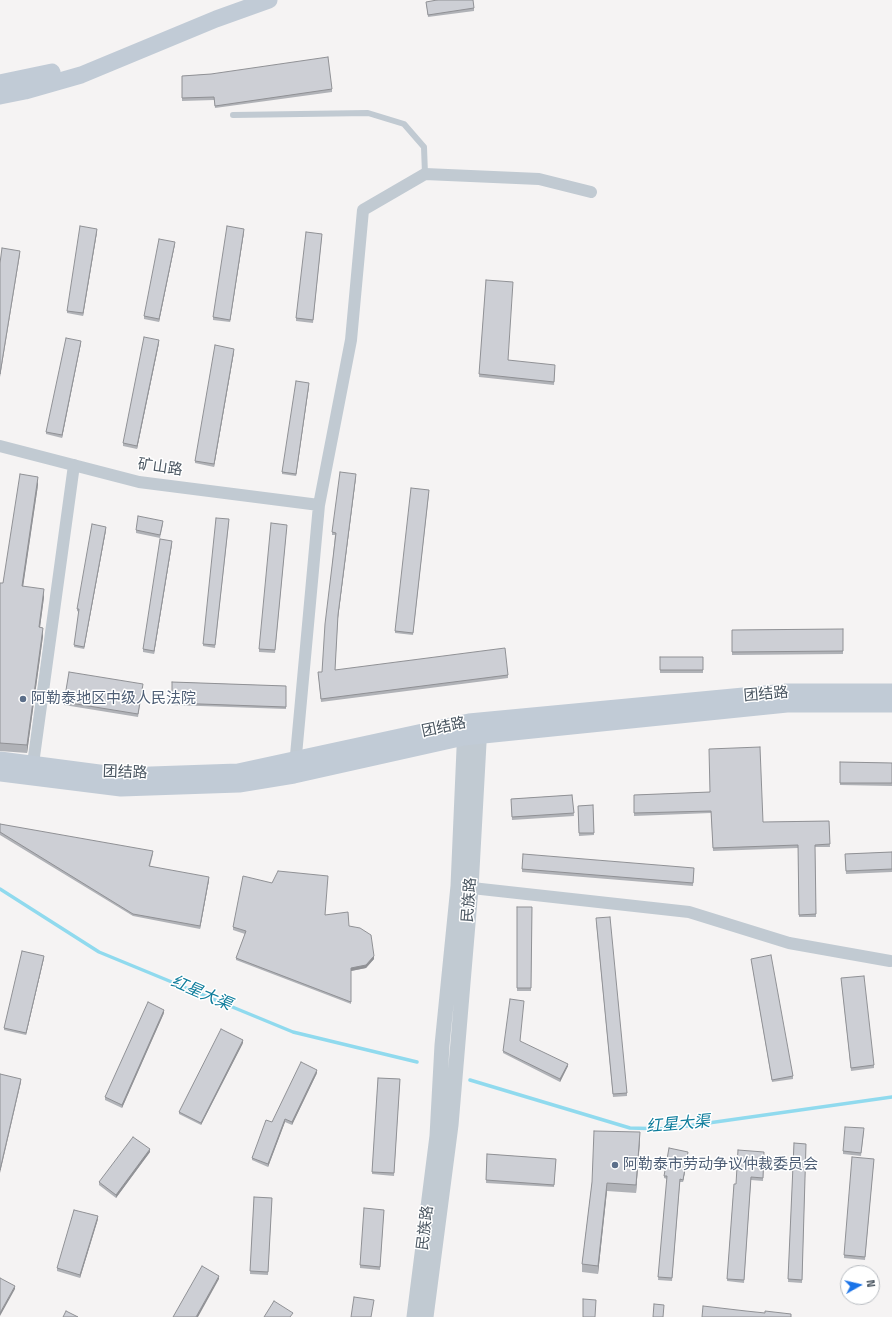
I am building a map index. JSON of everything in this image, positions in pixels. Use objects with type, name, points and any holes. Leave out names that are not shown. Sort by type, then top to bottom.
[{"type":"main road","points":[[0,83],[39,75],[93,59],[234,0]]},
{"type":"main road","points":[[0,96],[81,75],[216,19],[269,0]]},
{"type":"main road","name":"团结路","points":[[0,772],[121,788],[240,784],[295,768],[472,729],[786,692],[892,692]]},
{"type":"main road","name":"团结路","points":[[472,729],[787,704],[892,704]]},
{"type":"main road","name":"团结路","points":[[0,760],[122,776],[238,772],[295,768]]},
{"type":"street","points":[[295,768],[319,505],[351,340],[363,210],[424,174],[539,179],[591,192]]},
{"type":"street","name":"矿山路","points":[[0,446],[138,482],[319,505]]},
{"type":"street","points":[[33,764],[74,465]]},
{"type":"street","name":"民族路","points":[[426,1317],[464,887],[472,729]]},
{"type":"street","points":[[464,887],[689,912],[789,944],[890,961]]},
{"type":"street","name":"民族路","points":[[414,1317],[437,1136],[447,1093]]},
{"type":"lane","points":[[233,115],[368,113],[404,124],[424,147],[424,174]]},
{"type":"building","points":[[437,0],[473,0],[474,8],[428,15],[426,2]]},
{"type":"building","points":[[328,57],[332,89],[215,106],[214,97],[182,98],[182,76],[211,74]]},
{"type":"building","points":[[80,226],[97,229],[83,313],[67,311]]},
{"type":"building","points":[[227,226],[244,229],[230,320],[213,317]]},
{"type":"building","points":[[306,232],[322,234],[313,320],[296,318]]},
{"type":"building","points":[[159,239],[175,242],[159,319],[144,316]]},
{"type":"building","points":[[2,248],[20,251],[0,374],[0,263]]},
{"type":"building","points":[[486,280],[513,282],[508,360],[555,365],[554,382],[479,374]]},
{"type":"building","points":[[144,337],[159,340],[137,446],[123,443]]},
{"type":"building","points":[[66,338],[81,341],[62,435],[46,432]]},
{"type":"building","points":[[215,345],[234,349],[214,464],[195,461]]},
{"type":"building","points":[[296,381],[309,383],[296,474],[282,472]]},
{"type":"building","points":[[340,472],[356,474],[338,615],[335,670],[505,648],[508,675],[321,699],[318,672],[322,672],[325,624],[336,533],[332,532]]},
{"type":"building","points":[[20,474],[38,477],[22,586],[44,589],[39,627],[43,628],[27,745],[0,743],[0,583],[3,583]]},
{"type":"building","points":[[411,488],[429,490],[413,633],[395,631]]},
{"type":"building","points":[[138,516],[163,521],[160,535],[136,530]]},
{"type":"building","points":[[216,518],[229,519],[215,645],[203,644]]},
{"type":"building","points":[[271,523],[287,525],[275,650],[259,649]]},
{"type":"building","points":[[92,524],[106,527],[84,647],[74,645],[79,609],[77,609]]},
{"type":"building","points":[[160,539],[172,541],[154,651],[143,649]]},
{"type":"building","points":[[843,629],[843,651],[732,652],[732,630]]},
{"type":"building","points":[[660,657],[703,657],[703,670],[660,670]]},
{"type":"building","points":[[69,672],[143,684],[138,714],[64,702]]},
{"type":"building","points":[[172,682],[286,686],[286,707],[172,703]]},
{"type":"building","points":[[760,747],[763,822],[829,821],[830,844],[815,845],[816,914],[799,915],[798,845],[713,848],[711,811],[634,813],[634,795],[710,792],[709,749]]},
{"type":"building","points":[[840,762],[892,763],[892,783],[840,783]]},
{"type":"building","points":[[572,795],[574,813],[512,817],[511,799]]},
{"type":"building","points":[[593,805],[594,833],[579,833],[578,806]]},
{"type":"building","points":[[0,824],[153,851],[149,866],[209,877],[200,926],[133,914],[0,832]]},
{"type":"building","points":[[892,852],[892,869],[846,871],[845,854]]},
{"type":"building","points":[[523,854],[694,868],[693,883],[522,869]]},
{"type":"building","points":[[278,871],[328,876],[325,915],[348,912],[349,926],[360,928],[371,935],[374,956],[366,965],[351,968],[351,1002],[236,958],[246,931],[233,927],[243,876],[272,883]]},
{"type":"building","points":[[517,907],[532,907],[531,988],[517,988]]},
{"type":"building","points":[[610,917],[627,1093],[613,1094],[596,918]]},
{"type":"building","points":[[22,951],[44,956],[26,1033],[4,1028]]},
{"type":"building","points":[[771,955],[793,1076],[772,1080],[751,959]]},
{"type":"building","points":[[864,976],[874,1065],[851,1068],[841,978]]},
{"type":"building","points":[[510,999],[524,1001],[520,1041],[568,1064],[560,1079],[503,1051]]},
{"type":"building","points":[[148,1002],[164,1010],[122,1105],[105,1097]]},
{"type":"building","points":[[221,1029],[243,1040],[201,1123],[179,1112]]},
{"type":"building","points":[[301,1062],[317,1070],[292,1122],[285,1119],[268,1164],[252,1158],[266,1120],[272,1122]]},
{"type":"building","points":[[0,1074],[21,1079],[0,1170]]},
{"type":"building","points":[[378,1078],[400,1079],[394,1173],[372,1172]]},
{"type":"building","points":[[845,1127],[864,1128],[861,1153],[843,1151]]},
{"type":"building","points":[[594,1131],[640,1132],[636,1185],[607,1183],[598,1266],[582,1264],[592,1182]]},
{"type":"building","points":[[133,1137],[150,1149],[116,1195],[99,1182]]},
{"type":"building","points":[[794,1143],[806,1144],[802,1280],[788,1279]]},
{"type":"building","points":[[669,1148],[688,1152],[683,1180],[680,1179],[672,1278],[658,1277],[667,1176],[664,1176]]},
{"type":"building","points":[[738,1150],[764,1152],[763,1178],[751,1177],[744,1280],[727,1279]]},
{"type":"building","points":[[487,1154],[556,1159],[554,1185],[486,1180]]},
{"type":"building","points":[[852,1157],[874,1159],[865,1257],[844,1255]]},
{"type":"building","points":[[254,1197],[272,1198],[268,1272],[250,1271]]},
{"type":"building","points":[[364,1208],[384,1210],[380,1267],[360,1265]]},
{"type":"building","points":[[74,1210],[98,1216],[80,1275],[57,1268]]},
{"type":"building","points":[[202,1266],[219,1276],[196,1317],[173,1317]]},
{"type":"building","points":[[0,1278],[15,1286],[0,1313]]},
{"type":"building","points":[[354,1297],[374,1300],[371,1317],[351,1317]]},
{"type":"building","points":[[583,1299],[596,1300],[595,1317],[583,1317]]},
{"type":"building","points":[[274,1301],[293,1313],[290,1317],[264,1317]]},
{"type":"building","points":[[654,1304],[664,1305],[663,1317],[653,1317]]},
{"type":"building","points":[[703,1306],[765,1313],[765,1311],[791,1314],[791,1317],[702,1317]]},
{"type":"building","points":[[66,1311],[78,1317],[63,1317]]},
{"type":"waterway","name":"红星大渠","points":[[0,889],[99,952],[293,1032],[417,1062]]},
{"type":"waterway","name":"红星大渠","points":[[470,1080],[630,1128],[666,1129],[892,1097]]},
{"type":"place","name":"阿勒泰地区中级人民法院","points":[[23,699]]},
{"type":"place","name":"阿勒泰市劳动争议仲裁委员会","points":[[615,1165]]}]
